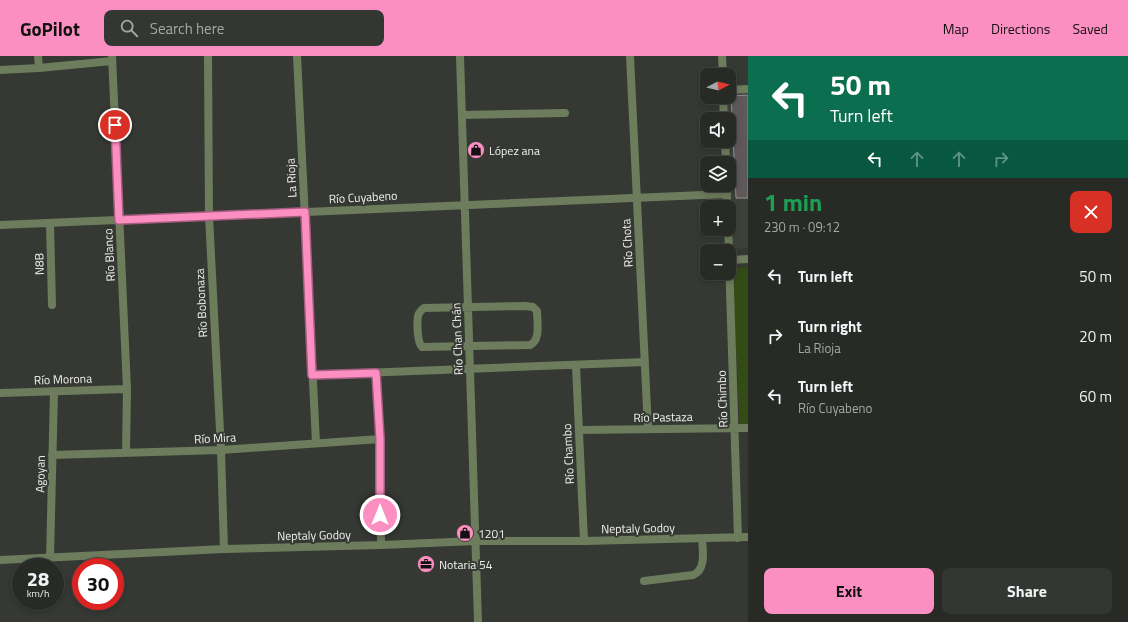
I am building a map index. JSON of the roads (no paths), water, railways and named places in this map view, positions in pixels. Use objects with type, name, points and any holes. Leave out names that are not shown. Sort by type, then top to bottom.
[{"type":"street","points":[[38,56],[39,68]]},
{"type":"street","name":"Río Bobonaza","points":[[208,56],[209,216],[221,450],[224,549]]},
{"type":"street","name":"La Rioja","points":[[298,56],[316,443]]},
{"type":"street","name":"Río Chan Chán","points":[[460,56],[478,622]]},
{"type":"street","name":"Río Chota","points":[[630,56],[648,429]]},
{"type":"street","points":[[722,56],[723,68]]},
{"type":"street","points":[[0,70],[39,68],[112,59]]},
{"type":"street","name":"Río Blanco","points":[[112,59],[127,389],[126,453]]},
{"type":"street","points":[[736,90],[748,89]]},
{"type":"street","points":[[462,115],[565,113]]},
{"type":"street","points":[[727,194],[727,200]]},
{"type":"street","name":"Río Cuyabeno","points":[[0,225],[727,194]]},
{"type":"street","name":"N8B","points":[[50,223],[52,305]]},
{"type":"street","points":[[736,259],[748,259]]},
{"type":"street","name":"Río Chimbo","points":[[730,280],[738,538]]},
{"type":"street","points":[[468,307],[533,307],[537,311],[537,339],[535,343],[530,345],[422,347],[418,341],[418,316],[420,311],[424,308],[468,307]]},
{"type":"street","points":[[312,375],[576,366],[645,362]]},
{"type":"street","name":"Río Chambo","points":[[576,366],[584,541]]},
{"type":"street","points":[[376,373],[380,439],[381,545]]},
{"type":"street","name":"Río Morona","points":[[0,393],[127,389]]},
{"type":"street","name":"Agoyan","points":[[50,558],[54,392]]},
{"type":"street","name":"Río Pastaza","points":[[579,430],[748,428]]},
{"type":"street","name":"Río Mira","points":[[52,455],[221,450],[380,439]]},
{"type":"street","name":"Neptaly Godoy","points":[[50,558],[224,549],[476,541],[584,541],[748,537]]},
{"type":"street","points":[[644,580],[693,576],[698,573],[702,568],[702,539]]},
{"type":"street","name":"Neptaly Godoy","points":[[0,560],[12,560]]},
{"type":"place","name":"López ana","points":[[476,150]]},
{"type":"place","name":"1201","points":[[465,533]]},
{"type":"place","name":"Notaria 54","points":[[426,564]]}]
